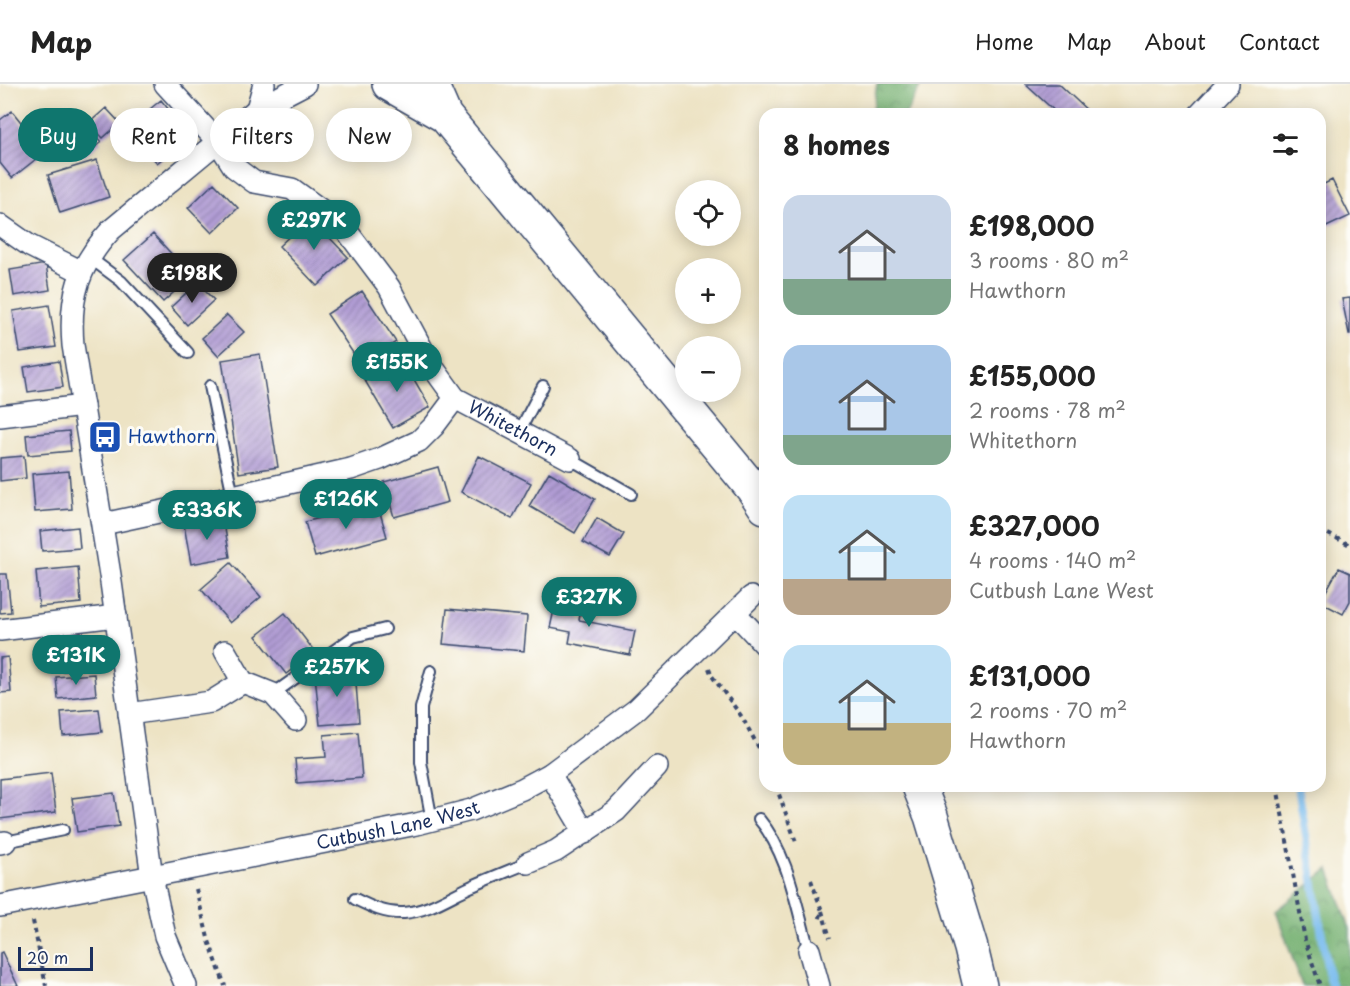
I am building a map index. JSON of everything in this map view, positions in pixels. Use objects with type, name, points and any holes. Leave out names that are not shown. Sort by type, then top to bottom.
[{"type":"main road","points":[[389,84],[445,116]]},
{"type":"main road","points":[[431,84],[445,116],[759,498]]},
{"type":"main road","points":[[922,792],[971,948],[980,986]]},
{"type":"street","name":"Whitethorn","points":[[165,84],[210,133]]},
{"type":"street","points":[[257,108],[264,84]]},
{"type":"street","points":[[259,108],[304,84]]},
{"type":"street","points":[[1206,108],[1228,84]]},
{"type":"street","points":[[186,986],[165,936],[152,877],[103,524],[71,322],[76,288],[86,265],[103,239],[210,149]]},
{"type":"street","name":"Whitethorn","points":[[231,162],[254,182],[292,189],[343,226],[389,287],[429,362],[455,398],[570,459]]},
{"type":"street","points":[[0,225],[30,246],[86,265]]},
{"type":"street","name":"Whitethorn","points":[[103,524],[351,469],[380,459],[419,441],[434,426],[455,398]]},
{"type":"street","points":[[0,416],[83,406]]},
{"type":"street","name":"Cutbush Lane West","points":[[0,906],[432,820],[471,810],[522,789],[550,774],[637,710],[751,597]]},
{"type":"street","points":[[735,613],[759,639]]},
{"type":"street","points":[[0,630],[116,616]]},
{"type":"street","points":[[225,651],[243,682],[273,694],[296,720]]},
{"type":"street","points":[[129,714],[211,702],[243,682]]},
{"type":"street","points":[[528,863],[556,851],[616,811],[657,767]]},
{"type":"street","points":[[550,774],[585,833]]},
{"type":"street","points":[[809,950],[819,986]]},
{"type":"lane","points":[[86,265],[121,281],[188,353]]},
{"type":"lane","points":[[210,386],[233,496]]},
{"type":"lane","points":[[519,432],[543,386]]},
{"type":"lane","points":[[570,459],[631,494]]},
{"type":"lane","points":[[273,694],[353,637],[385,629]]},
{"type":"lane","points":[[431,671],[421,708],[421,762],[432,820]]},
{"type":"lane","points":[[759,819],[783,859],[809,950]]},
{"type":"lane","points":[[2,843],[63,830]]},
{"type":"lane","points":[[355,899],[377,910],[404,913],[434,906],[477,884],[528,863]]},
{"type":"path","points":[[1326,533],[1350,545]]},
{"type":"path","points":[[703,645],[712,676],[742,717],[759,748]]},
{"type":"path","points":[[1278,792],[1305,940],[1320,986]]},
{"type":"path","points":[[191,869],[208,938],[225,986]]},
{"type":"path","points":[[22,902],[34,923],[45,986]]},
{"type":"green space","points":[[877,84],[921,84],[909,108],[873,108]]},
{"type":"green space","points":[[1329,869],[1350,929],[1350,986],[1302,986],[1276,911]]},
{"type":"building","points":[[1025,84],[1059,84],[1085,108],[1051,108]]},
{"type":"building","points":[[161,100],[167,108],[151,108]]},
{"type":"building","points":[[106,108],[110,112],[110,132],[103,138],[98,133],[98,115]]},
{"type":"building","points":[[12,111],[18,118],[18,162],[32,162],[12,178],[0,163],[0,120]]},
{"type":"building","points":[[90,162],[98,162],[109,197],[60,213],[48,175]]},
{"type":"building","points":[[1332,180],[1350,216],[1326,227],[1326,183]]},
{"type":"building","points":[[214,183],[238,208],[212,233],[188,208]]},
{"type":"building","points":[[310,217],[348,257],[317,286],[279,246]]},
{"type":"building","points":[[153,234],[192,276],[163,302],[124,260]]},
{"type":"building","points":[[46,264],[50,290],[14,296],[10,270]]},
{"type":"building","points":[[197,283],[214,300],[187,325],[171,307]]},
{"type":"building","points":[[362,291],[396,342],[361,365],[327,314]]},
{"type":"building","points":[[1350,298],[1350,334],[1349,334],[1342,299]]},
{"type":"building","points":[[49,305],[56,347],[20,352],[13,311]]},
{"type":"building","points":[[227,315],[244,332],[218,356],[202,338]]},
{"type":"building","points":[[260,354],[278,467],[239,473],[222,360]]},
{"type":"building","points":[[401,357],[430,407],[393,428],[364,379]]},
{"type":"building","points":[[59,361],[63,387],[28,392],[24,367]]},
{"type":"building","points":[[69,431],[71,451],[28,455],[26,435]]},
{"type":"building","points":[[24,456],[26,478],[0,481],[0,458]]},
{"type":"building","points":[[479,456],[531,483],[512,519],[461,492]]},
{"type":"building","points":[[438,467],[448,502],[394,517],[384,482]]},
{"type":"building","points":[[69,471],[72,509],[35,512],[32,474]]},
{"type":"building","points":[[549,472],[595,499],[575,533],[529,506]]},
{"type":"building","points":[[377,502],[387,537],[315,557],[305,522]]},
{"type":"building","points":[[223,518],[230,557],[191,564],[184,525]]},
{"type":"building","points":[[597,518],[624,534],[610,557],[583,542]]},
{"type":"building","points":[[78,527],[80,548],[42,551],[40,531]]},
{"type":"building","points":[[231,563],[261,597],[230,623],[201,589]]},
{"type":"building","points":[[78,567],[81,603],[39,607],[36,571]]},
{"type":"building","points":[[1339,568],[1350,573],[1350,601],[1343,614],[1326,605],[1326,591]]},
{"type":"building","points":[[0,574],[7,574],[11,612],[0,613]]},
{"type":"building","points":[[558,592],[583,597],[579,620],[635,631],[630,655],[569,643],[571,632],[550,628]]},
{"type":"building","points":[[447,609],[527,616],[524,651],[443,644]]},
{"type":"building","points":[[285,613],[315,652],[286,674],[256,636]]},
{"type":"building","points":[[91,648],[93,668],[53,672],[51,652]]},
{"type":"building","points":[[8,657],[11,692],[0,693],[0,658]]},
{"type":"building","points":[[355,671],[359,722],[320,725],[315,675]]},
{"type":"building","points":[[94,674],[96,695],[58,699],[56,677]]},
{"type":"building","points":[[99,709],[102,732],[63,736],[61,712]]},
{"type":"building","points":[[358,732],[362,778],[297,783],[295,759],[326,757],[324,735]]},
{"type":"building","points":[[51,773],[56,812],[0,819],[0,779]]},
{"type":"building","points":[[114,793],[119,826],[77,832],[72,798]]},
{"type":"building","points":[[2,952],[18,986],[0,986],[0,953]]},
{"type":"waterway","points":[[1299,792],[1332,986]]},
{"type":"place","name":"Hawthorn","points":[[105,437]]}]
